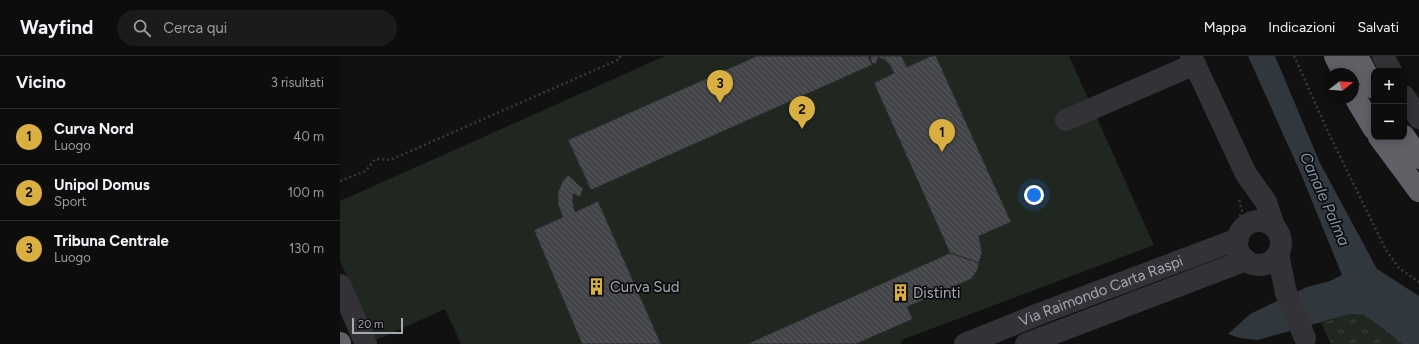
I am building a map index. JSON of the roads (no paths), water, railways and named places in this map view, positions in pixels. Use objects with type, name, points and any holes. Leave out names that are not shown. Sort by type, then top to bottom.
[{"type":"highway","points":[[1335,56],[1341,68]]},
{"type":"highway","points":[[1357,56],[1371,82]]},
{"type":"highway","points":[[1359,104],[1371,124]]},
{"type":"highway","points":[[1381,140],[1419,191]]},
{"type":"highway","points":[[1407,140],[1419,158]]},
{"type":"street","points":[[1382,56],[1389,68]]},
{"type":"street","points":[[1066,120],[1193,60],[1246,174],[1266,202],[1274,226]]},
{"type":"street","points":[[1407,100],[1419,118]]},
{"type":"street","points":[[1246,174],[1248,214],[1240,229],[1239,251],[1286,293]]},
{"type":"street","points":[[1240,229],[1254,222],[1261,221],[1268,222],[1279,232],[1281,247],[1273,260],[1267,263],[1253,262]]},
{"type":"street","name":"Via Raimondo Carta Raspi","points":[[965,344],[1240,229]]},
{"type":"street","points":[[1278,254],[1286,293],[1306,341]]},
{"type":"street","name":"Via Raimondo Carta Raspi","points":[[1026,344],[1253,262]]},
{"type":"street","points":[[340,285],[364,341]]},
{"type":"water","name":"Canale Palma","points":[[1248,56],[1275,56],[1320,163],[1377,269],[1419,296],[1419,344],[1402,344],[1376,323],[1363,315],[1350,314],[1258,340],[1240,338],[1228,334],[1250,314],[1307,287],[1330,281],[1342,275],[1301,174]]},
{"type":"place","name":"Tribuna Centrale","points":[[720,103]]},
{"type":"place","name":"Unipol Domus","points":[[802,129]]},
{"type":"place","name":"Curva Nord","points":[[942,152]]},
{"type":"place","name":"Curva Sud","points":[[597,287]]},
{"type":"place","name":"Distinti","points":[[900,293]]}]
